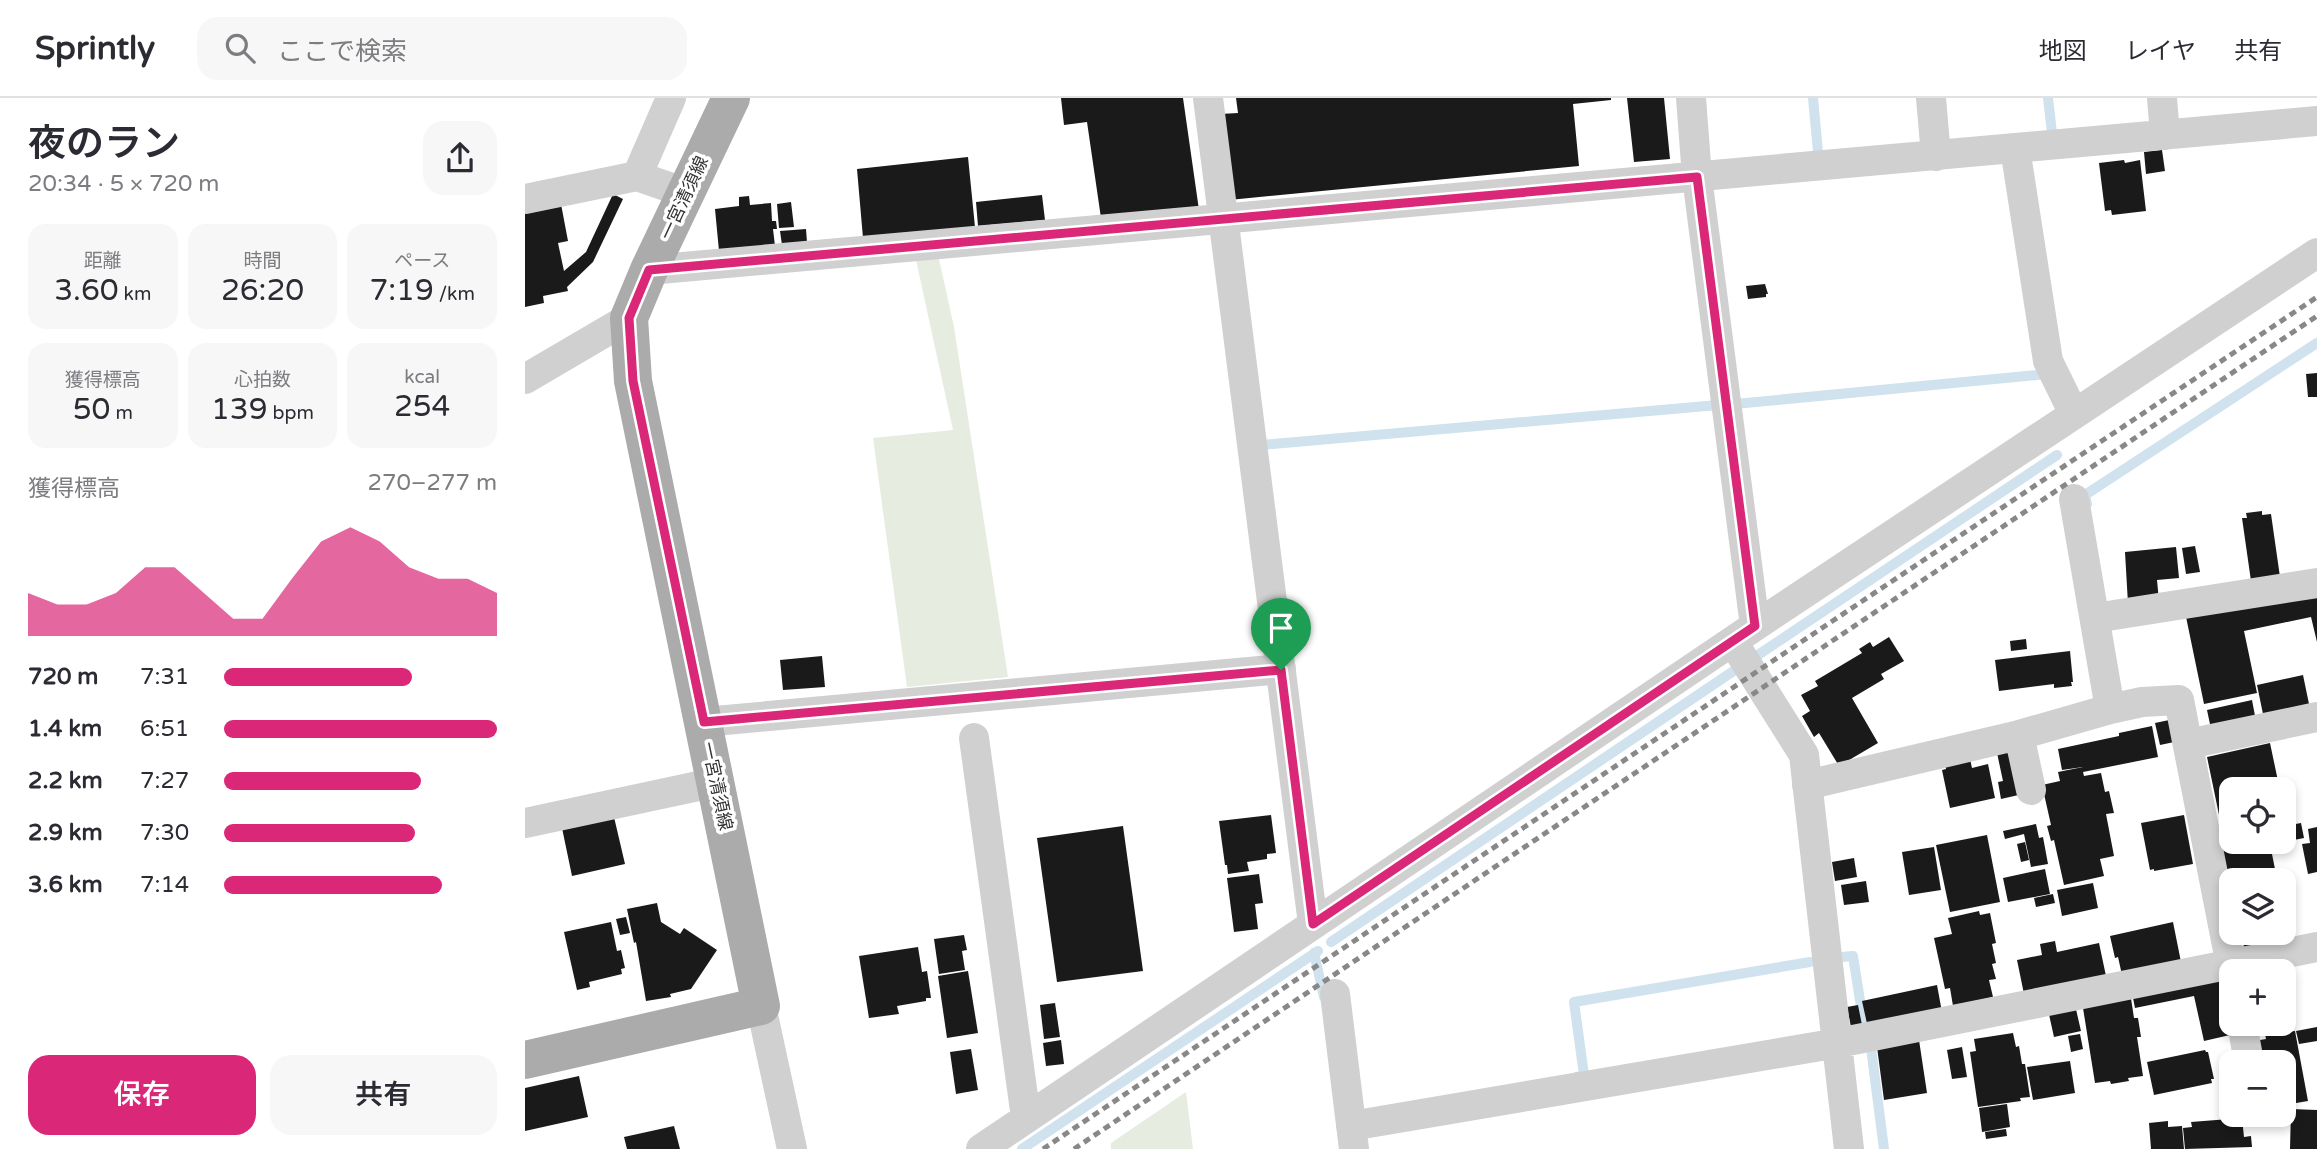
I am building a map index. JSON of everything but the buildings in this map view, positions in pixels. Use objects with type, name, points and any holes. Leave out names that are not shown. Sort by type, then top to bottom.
[{"type":"main road","name":"一宮清須線","points":[[730,98],[629,318],[633,381],[761,1006]]},
{"type":"main road","points":[[525,1060],[761,1006]]},
{"type":"street","points":[[637,176],[671,98]]},
{"type":"street","points":[[1208,98],[1313,924]]},
{"type":"street","points":[[1691,98],[1744,634],[1804,755],[1849,1149]]},
{"type":"street","points":[[1931,98],[1936,156]]},
{"type":"street","points":[[2162,98],[2165,135]]},
{"type":"street","points":[[649,270],[2317,121]]},
{"type":"street","points":[[2015,148],[2048,361],[2074,414]]},
{"type":"street","points":[[525,199],[637,176],[686,193]]},
{"type":"street","points":[[981,1149],[1744,634],[2317,253]]},
{"type":"street","points":[[525,379],[629,318]]},
{"type":"street","points":[[2074,499],[2111,709]]},
{"type":"street","points":[[2095,618],[2317,583]]},
{"type":"street","points":[[704,722],[1281,670]]},
{"type":"street","points":[[1807,785],[2111,709],[2142,702],[2179,700],[2229,959]]},
{"type":"street","points":[[2188,744],[2317,717]]},
{"type":"street","points":[[2019,734],[2031,790]]},
{"type":"street","points":[[974,738],[1026,1118]]},
{"type":"street","points":[[525,823],[717,782]]},
{"type":"street","points":[[2265,959],[2317,947]]},
{"type":"street","points":[[1335,994],[1353,1138],[2219,969]]},
{"type":"street","points":[[761,1006],[792,1149]]},
{"type":"shaded area","points":[[939,259],[954,327],[1008,677],[907,687],[873,438],[953,430],[916,260]]},
{"type":"shaded area","points":[[1186,1092],[1193,1149],[1111,1149],[1111,1143]]},
{"type":"waterway","points":[[1813,98],[1818,152]]},
{"type":"waterway","points":[[2048,98],[2052,133]]},
{"type":"waterway","points":[[2087,504],[2085,495],[2317,343]]},
{"type":"waterway","points":[[1735,404],[2048,374]]},
{"type":"waterway","points":[[1261,445],[1718,405]]},
{"type":"waterway","points":[[1758,655],[2057,455]]},
{"type":"waterway","points":[[1331,942],[1738,668]]},
{"type":"waterway","points":[[1022,1149],[1318,951]]},
{"type":"waterway","points":[[1314,953],[1324,997]]},
{"type":"waterway","points":[[1842,957],[1853,956],[1864,1026]]},
{"type":"waterway","points":[[1576,1077],[1584,1075],[1574,1002],[1810,962]]},
{"type":"waterway","points":[[1871,1048],[1884,1149]]},
{"type":"railway","points":[[1043,1149],[2317,297]]},
{"type":"railway","points":[[1074,1149],[2317,316]]},
{"type":"route","points":[[1697,177],[1755,626],[1313,924],[1281,670],[704,722],[633,381],[629,318],[649,270],[1697,177]]}]
